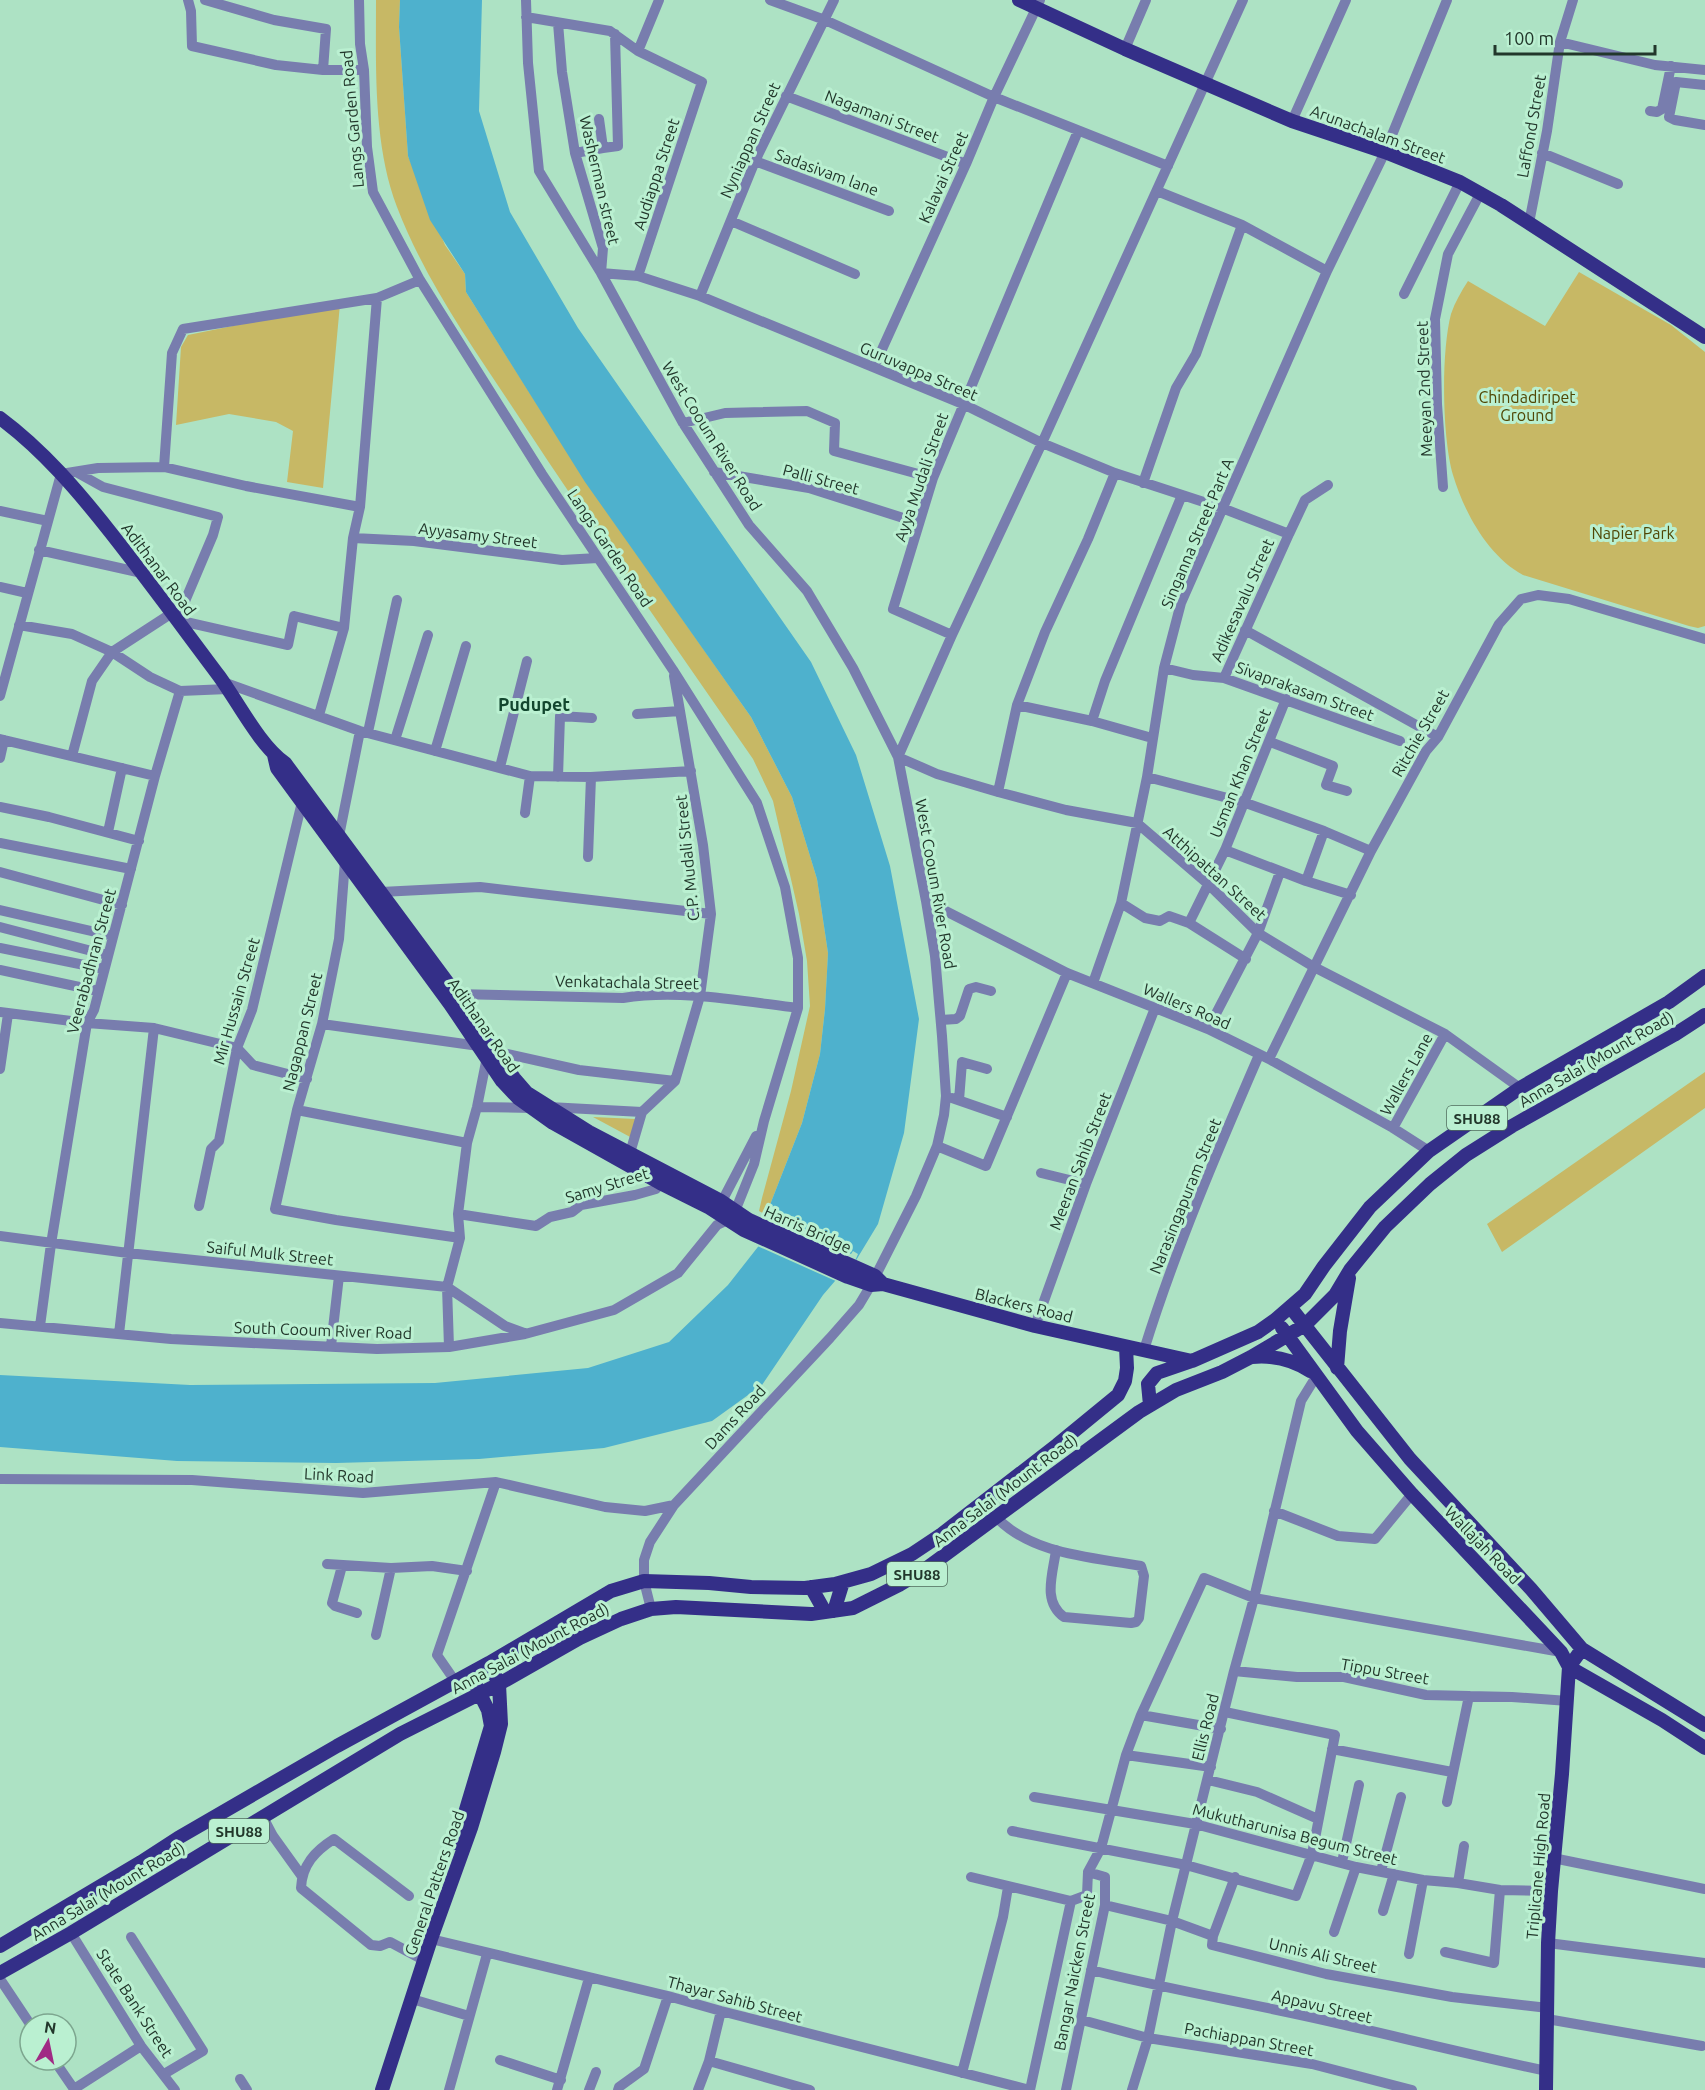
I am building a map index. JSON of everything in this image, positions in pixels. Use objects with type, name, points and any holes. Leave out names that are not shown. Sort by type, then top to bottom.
[{"type":"main road","name":"Arunachalam Street","points":[[1019,0],[1038,4],[1125,49],[1292,120],[1385,152],[1461,182],[1481,192],[1705,337]]},
{"type":"main road","name":"Adithanar Road","points":[[0,418],[21,434],[61,474],[142,573],[226,685],[274,755],[285,763],[456,994],[511,1091],[553,1123],[660,1183],[747,1225]]},
{"type":"main road","name":"Adithanar Road","points":[[274,755],[276,768],[345,861],[487,1051],[521,1087],[590,1132],[665,1173],[724,1214]]},
{"type":"main road","name":"Anna Salai (Mount Road)","points":[[1144,1408],[1148,1383],[1157,1373],[1192,1361],[1258,1332],[1291,1308],[1305,1294],[1370,1206],[1429,1151],[1520,1088],[1670,1002],[1705,976]]},
{"type":"main road","name":"Anna Salai (Mount Road)","points":[[0,1973],[71,1933],[400,1734],[499,1684],[580,1638],[621,1619],[651,1609],[676,1607],[811,1614],[853,1608],[899,1585],[927,1568],[1144,1408],[1176,1390],[1222,1372],[1305,1325],[1335,1295],[1350,1270],[1385,1227],[1466,1155],[1512,1125],[1674,1035],[1705,1015]]},
{"type":"main road","name":"Harris Bridge","points":[[747,1225],[850,1272]]},
{"type":"main road","points":[[1337,1368],[1340,1331],[1350,1270]]},
{"type":"main road","name":"Blackers Road","points":[[850,1272],[876,1282],[1035,1326],[1192,1361]]},
{"type":"main road","name":"Wallajah Road","points":[[1291,1308],[1410,1459],[1531,1589],[1582,1649],[1705,1725]]},
{"type":"main road","name":"Wallajah Road","points":[[1275,1320],[1357,1431],[1412,1494],[1561,1652],[1569,1667]]},
{"type":"main road","points":[[1126,1347],[1126,1374],[1118,1395],[1144,1408]]},
{"type":"main road","points":[[1251,1357],[1268,1355],[1295,1361],[1317,1375]]},
{"type":"main road","name":"Anna Salai (Mount Road)","points":[[0,1946],[187,1832],[337,1746],[489,1664],[611,1591],[644,1581],[751,1587],[811,1587],[843,1582],[871,1574],[912,1554],[1057,1445],[1118,1395]]},
{"type":"main road","points":[[811,1587],[829,1611],[843,1582]]},
{"type":"main road","points":[[1582,1649],[1569,1667],[1662,1720],[1705,1748]]},
{"type":"main road","points":[[489,1664],[499,1684]]},
{"type":"main road","name":"Triplicane High Road","points":[[1548,2090],[1548,1943],[1569,1667]]},
{"type":"main road","name":"General Patters Road","points":[[374,2090],[462,1825],[491,1726],[481,1692],[470,1674]]},
{"type":"main road","name":"General Patters Road","points":[[382,2090],[431,1939],[471,1828],[494,1752],[501,1725],[499,1684]]},
{"type":"main road","points":[[141,1862],[155,1882]]},
{"type":"street","points":[[188,0],[191,11],[192,46],[276,65],[323,70],[364,70]]},
{"type":"street","points":[[205,0],[274,20],[326,29],[323,70]]},
{"type":"street","name":"Langs Garden Road","points":[[359,0],[367,147],[373,192],[420,280],[542,474],[673,670],[757,803],[785,887],[798,958],[798,1008],[764,1121],[754,1164],[724,1214]]},
{"type":"street","name":"West Cooum River Road","points":[[526,0],[539,171],[601,273],[682,423],[749,525],[807,591],[853,668],[898,757],[935,956],[946,1096],[937,1146],[876,1282]]},
{"type":"street","points":[[526,17],[610,32],[638,51],[659,0]]},
{"type":"street","points":[[770,0],[825,20],[994,97],[1168,166]]},
{"type":"street","name":"Nyniappan Street","points":[[700,296],[755,161],[834,0]]},
{"type":"street","points":[[1125,49],[1146,0]]},
{"type":"street","points":[[1137,823],[1066,810],[998,792],[937,774],[898,757],[1243,0]]},
{"type":"street","points":[[1292,120],[1346,0]]},
{"type":"street","name":"Singanna Street Part A","points":[[1093,983],[1121,903],[1147,777],[1164,668],[1181,603],[1327,271],[1385,152],[1446,0]]},
{"type":"street","name":"Laffond Street","points":[[1529,223],[1560,42],[1573,0]]},
{"type":"street","name":"Kalavai Street","points":[[874,367],[994,97],[1038,4]]},
{"type":"street","name":"Washerman street","points":[[558,23],[562,72],[575,153],[603,248],[601,273]]},
{"type":"street","points":[[575,153],[618,146],[615,34]]},
{"type":"street","points":[[1560,42],[1655,65],[1705,70]]},
{"type":"street","name":"Audiappa Street","points":[[638,51],[702,82],[638,276]]},
{"type":"street","points":[[1650,111],[1662,110],[1671,66]]},
{"type":"street","points":[[1705,85],[1676,82],[1669,117],[1705,125]]},
{"type":"street","name":"Nagamani Street","points":[[786,96],[966,164]]},
{"type":"street","points":[[599,119],[603,148]]},
{"type":"street","name":"Ayya Mudali Street","points":[[952,635],[893,609],[933,478],[1078,131]]},
{"type":"street","points":[[1542,153],[1618,184]]},
{"type":"street","name":"Sadasivam lane","points":[[755,161],[889,211]]},
{"type":"street","points":[[1404,294],[1461,182]]},
{"type":"street","points":[[1157,191],[1242,225],[1327,271]]},
{"type":"street","name":"Meeyan 2nd Street","points":[[1443,487],[1437,404],[1435,319],[1448,254],[1481,192]]},
{"type":"street","points":[[731,221],[855,274]]},
{"type":"street","points":[[1143,483],[1176,388],[1196,354],[1242,225]]},
{"type":"street","name":"Guruvappa Street","points":[[601,273],[638,276],[700,296],[963,404],[1042,443],[1115,473],[1222,508],[1288,534]]},
{"type":"street","points":[[164,467],[172,353],[183,329],[377,298],[420,280]]},
{"type":"street","points":[[319,715],[344,628],[353,538],[360,507],[377,298]]},
{"type":"street","points":[[682,423],[725,413],[807,411],[835,423],[834,452],[933,478]]},
{"type":"street","points":[[0,696],[3,670],[19,625],[61,474],[98,468],[164,467],[246,486],[360,507]]},
{"type":"street","points":[[72,756],[92,681],[112,652],[174,617],[213,535],[218,517],[103,487],[76,472]]},
{"type":"street","name":"Palli Street","points":[[714,472],[809,488],[919,523]]},
{"type":"street","points":[[998,792],[1017,705],[1045,632],[1088,539],[1115,473]]},
{"type":"street","name":"Adikesavalu Street","points":[[1224,678],[1305,500],[1328,485]]},
{"type":"street","points":[[1092,721],[1105,681],[1182,495]]},
{"type":"street","points":[[0,512],[48,521]]},
{"type":"street","name":"Ayyasamy Street","points":[[353,538],[414,541],[562,560],[598,558]]},
{"type":"street","points":[[39,550],[142,573]]},
{"type":"street","points":[[0,587],[27,593]]},
{"type":"street","name":"Ritchie Street","points":[[1264,1057],[1314,967],[1371,851],[1426,750],[1438,737],[1499,624],[1521,599],[1538,595],[1569,599],[1705,639]]},
{"type":"street","points":[[339,836],[397,600]]},
{"type":"street","points":[[174,617],[288,645],[294,616],[344,628]]},
{"type":"street","points":[[19,625],[72,634],[112,652],[150,677],[180,691],[226,685],[364,731],[530,776],[591,777],[691,771]]},
{"type":"street","points":[[1245,630],[1438,737]]},
{"type":"street","points":[[395,740],[428,635]]},
{"type":"street","points":[[435,751],[466,646]]},
{"type":"street","points":[[500,767],[527,661]]},
{"type":"street","name":"Sivaprakasam Street","points":[[1164,668],[1193,675],[1224,678],[1400,741]]},
{"type":"street","name":"C.P. Mudali Street","points":[[673,670],[703,845],[711,914],[700,996],[675,1082]]},
{"type":"street","name":"Veerabadhran Street","points":[[40,1326],[87,1023],[94,1010],[155,776],[180,691]]},
{"type":"street","name":"Usman Khan Street","points":[[1189,923],[1225,850],[1286,699]]},
{"type":"street","points":[[1017,705],[1092,721],[1152,738]]},
{"type":"street","points":[[637,714],[680,711]]},
{"type":"street","points":[[558,777],[560,716],[592,718]]},
{"type":"street","points":[[0,758],[2,740],[155,776]]},
{"type":"street","points":[[1270,742],[1333,766],[1326,785],[1347,791]]},
{"type":"street","points":[[108,832],[122,768]]},
{"type":"street","points":[[525,813],[530,776]]},
{"type":"street","points":[[588,857],[591,777]]},
{"type":"street","points":[[1147,777],[1243,802],[1324,831],[1371,851]]},
{"type":"street","name":"Mir Hussain Street","points":[[199,1206],[211,1149],[219,1141],[237,1048],[252,1010],[302,802]]},
{"type":"street","points":[[0,807],[139,841]]},
{"type":"street","name":"Atthipattan Street","points":[[1137,823],[1208,884],[1258,933],[1314,967],[1445,1034],[1520,1088]]},
{"type":"street","points":[[1305,881],[1324,831]]},
{"type":"street","points":[[0,843],[131,869]]},
{"type":"street","points":[[1225,850],[1305,881],[1351,895]]},
{"type":"street","name":"Nagappan Street","points":[[345,861],[339,939],[322,1024],[297,1110],[276,1209],[460,1238]]},
{"type":"street","points":[[0,872],[122,905]]},
{"type":"street","points":[[1208,1029],[1258,933],[1280,872]]},
{"type":"street","points":[[381,892],[480,888],[711,914]]},
{"type":"street","name":"Wallers Road","points":[[926,901],[1068,973],[1208,1029],[1393,1128],[1429,1151]]},
{"type":"street","points":[[1121,903],[1145,918],[1160,921],[1169,916],[1189,923],[1246,958]]},
{"type":"street","points":[[0,910],[113,936]]},
{"type":"street","points":[[0,927],[107,955]]},
{"type":"street","points":[[0,948],[104,969]]},
{"type":"street","points":[[0,970],[98,992]]},
{"type":"street","points":[[937,1146],[986,1166],[1068,973]]},
{"type":"street","points":[[941,1020],[960,1016],[969,989],[976,987],[991,991]]},
{"type":"street","name":"Venkatachala Street","points":[[456,994],[623,998],[700,996],[798,1008]]},
{"type":"street","name":"Meeran Sahib Street","points":[[1035,1326],[1086,1185],[1155,1008]]},
{"type":"street","points":[[0,1069],[4,1013],[154,1028],[237,1048],[253,1065],[307,1079]]},
{"type":"street","points":[[322,1024],[487,1051],[579,1070],[675,1082]]},
{"type":"street","points":[[119,1334],[154,1028]]},
{"type":"street","name":"Wallers Lane","points":[[1393,1128],[1445,1034]]},
{"type":"street","points":[[449,1347],[447,1287],[460,1238],[458,1214],[467,1143],[477,1107],[487,1051]]},
{"type":"street","name":"Narasingapuram Street","points":[[1144,1350],[1161,1295],[1214,1160],[1264,1057]]},
{"type":"street","points":[[958,1100],[962,1062],[987,1069]]},
{"type":"street","points":[[630,1153],[642,1112],[675,1082]]},
{"type":"street","points":[[946,1096],[1007,1117]]},
{"type":"street","points":[[477,1107],[547,1106],[642,1112]]},
{"type":"street","points":[[297,1110],[467,1143]]},
{"type":"street","name":"Langs Garden Road","points":[[724,1214],[764,1121]]},
{"type":"street","points":[[1041,1173],[1086,1185]]},
{"type":"street","name":"Samy Street","points":[[458,1214],[536,1226],[550,1217],[573,1212],[581,1205],[635,1195],[656,1189],[660,1183]]},
{"type":"street","name":"South Cooum River Road","points":[[0,1323],[183,1340],[377,1349],[449,1347],[525,1334],[614,1310],[678,1273],[724,1214]]},
{"type":"street","name":"Saiful Mulk Street","points":[[0,1236],[128,1253],[447,1287],[506,1326],[525,1334]]},
{"type":"street","points":[[331,1346],[339,1276]]},
{"type":"street","name":"Dams Road","points":[[651,1609],[644,1581],[644,1560],[650,1542],[674,1505],[830,1338],[876,1282]]},
{"type":"street","name":"Ellis Road","points":[[1132,2090],[1148,2038],[1195,1824],[1254,1598],[1301,1401],[1317,1375]]},
{"type":"street","name":"Link Road","points":[[0,1479],[192,1479],[363,1493],[496,1482],[605,1507],[645,1511],[674,1505]]},
{"type":"street","points":[[455,1681],[436,1655],[496,1482]]},
{"type":"street","points":[[1274,1511],[1338,1536],[1375,1539],[1412,1494]]},
{"type":"street","points":[[996,1517],[1020,1537],[1056,1550],[1141,1566],[1144,1576],[1139,1618],[1136,1622],[1064,1617],[1055,1610],[1050,1596],[1056,1550]]},
{"type":"street","points":[[327,1564],[391,1568],[432,1566],[467,1571]]},
{"type":"street","points":[[342,1566],[332,1603],[357,1613]]},
{"type":"street","points":[[376,1635],[391,1568]]},
{"type":"street","points":[[971,1877],[1071,1901],[1087,1894],[1088,1872],[1101,1848],[1126,1755],[1141,1715],[1204,1578],[1254,1598],[1561,1652]]},
{"type":"street","name":"Tippu Street","points":[[1234,1671],[1297,1677],[1344,1677],[1426,1695],[1568,1701]]},
{"type":"street","points":[[1447,1802],[1469,1696]]},
{"type":"street","points":[[1012,1831],[1186,1865],[1296,1896],[1312,1854],[1335,1735],[1225,1712]]},
{"type":"street","points":[[1141,1715],[1221,1729]]},
{"type":"street","points":[[1332,1749],[1452,1772]]},
{"type":"street","points":[[1126,1755],[1211,1767]]},
{"type":"street","points":[[1208,1780],[1257,1792],[1318,1819]]},
{"type":"street","points":[[1342,1862],[1359,1785]]},
{"type":"street","name":"Mukutharunisa Begum Street","points":[[1034,1797],[1195,1824],[1356,1867],[1423,1880],[1500,1890],[1551,1891]]},
{"type":"street","points":[[1381,1871],[1401,1797]]},
{"type":"street","points":[[263,1817],[273,1836],[301,1875]]},
{"type":"street","points":[[409,1896],[334,1839],[305,1865],[301,1875],[301,1888],[370,1945],[380,1946],[390,1942],[418,1957]]},
{"type":"street","points":[[1458,1883],[1464,1846]]},
{"type":"street","points":[[1553,1858],[1705,1889]]},
{"type":"street","points":[[1334,1932],[1356,1867]]},
{"type":"street","name":"Bangar Naicken Street","points":[[1066,2090],[1105,1905],[1105,1877],[1088,1872]]},
{"type":"street","points":[[1383,1911],[1394,1874]]},
{"type":"street","points":[[1213,1935],[1234,1877]]},
{"type":"street","points":[[1409,1954],[1423,1880]]},
{"type":"street","points":[[962,2073],[1003,1917],[1008,1887]]},
{"type":"street","points":[[1444,1952],[1494,1963],[1500,1890]]},
{"type":"street","points":[[1030,2090],[1071,1901]]},
{"type":"street","name":"Unnis Ali Street","points":[[1105,1905],[1172,1921],[1213,1935],[1212,1945],[1326,1974],[1548,2014]]},
{"type":"street","name":"State Bank Street","points":[[71,1933],[141,2046],[175,2090]]},
{"type":"street","points":[[131,1936],[203,2051],[164,2074]]},
{"type":"street","name":"Thayar Sahib Street","points":[[431,1939],[668,1996],[1030,2090]]},
{"type":"street","points":[[1548,1943],[1705,1963]]},
{"type":"street","points":[[448,2090],[487,1954]]},
{"type":"street","name":"Appavu Street","points":[[1091,1970],[1547,2071]]},
{"type":"street","points":[[500,2060],[559,2085],[589,1978]]},
{"type":"street","points":[[0,1980],[22,2012]]},
{"type":"street","points":[[618,2090],[644,2069],[668,1996]]},
{"type":"street","points":[[412,1999],[469,2016]]},
{"type":"street","points":[[698,2090],[709,2061],[721,2011]]},
{"type":"street","points":[[1548,2014],[1702,2046]]},
{"type":"street","name":"Pachiappan Street","points":[[1082,2020],[1148,2038],[1312,2064],[1412,2090]]},
{"type":"street","points":[[62,2072],[74,2089],[141,2046]]},
{"type":"street","points":[[709,2061],[810,2090]]},
{"type":"street","points":[[589,2090],[596,2072]]},
{"type":"street","points":[[240,2079],[247,2090]]},
{"type":"green space","points":[[376,0],[400,0],[399,27],[408,156],[445,245],[465,274],[466,292],[586,482],[751,717],[792,797],[817,879],[828,953],[825,1009],[820,1054],[802,1123],[766,1215],[759,1211],[791,1091],[810,1006],[807,961],[799,914],[773,801],[753,759],[544,455],[466,337],[421,261],[397,207],[384,157],[378,105]]},
{"type":"green space","points":[[1579,272],[1671,325],[1705,352],[1705,626],[1698,628],[1689,626],[1523,575],[1510,567],[1488,545],[1464,504],[1453,475],[1445,417],[1444,372],[1451,314],[1468,281],[1545,326]]},
{"type":"green space","points":[[340,304],[323,488],[287,482],[293,431],[276,422],[229,414],[176,425],[181,347],[188,335]]},
{"type":"green space","points":[[1705,1072],[1705,1108],[1502,1252],[1487,1224]]},
{"type":"green space","points":[[593,1117],[636,1119],[632,1138]]},
{"type":"water","points":[[400,0],[482,0],[479,111],[510,212],[578,328],[811,662],[856,755],[890,866],[919,1019],[904,1133],[878,1224],[852,1267],[823,1295],[762,1385],[712,1421],[604,1448],[479,1459],[336,1463],[177,1461],[0,1447],[0,1375],[190,1385],[435,1383],[588,1368],[669,1342],[728,1285],[761,1243],[766,1215],[802,1123],[820,1054],[828,953],[817,879],[792,797],[751,717],[585,482],[466,292],[465,274],[430,220],[408,156],[399,27]]},
{"type":"pier","points":[[763,1214],[851,1254],[853,1251],[858,1254],[850,1273],[838,1282],[755,1245],[758,1242]]},
{"type":"district","name":"Pudupet","points":[[534,704]]},
{"type":"park label","name":"Chindadiripet Ground","points":[[1527,406]]},
{"type":"park label","name":"Napier Park","points":[[1633,533]]}]
